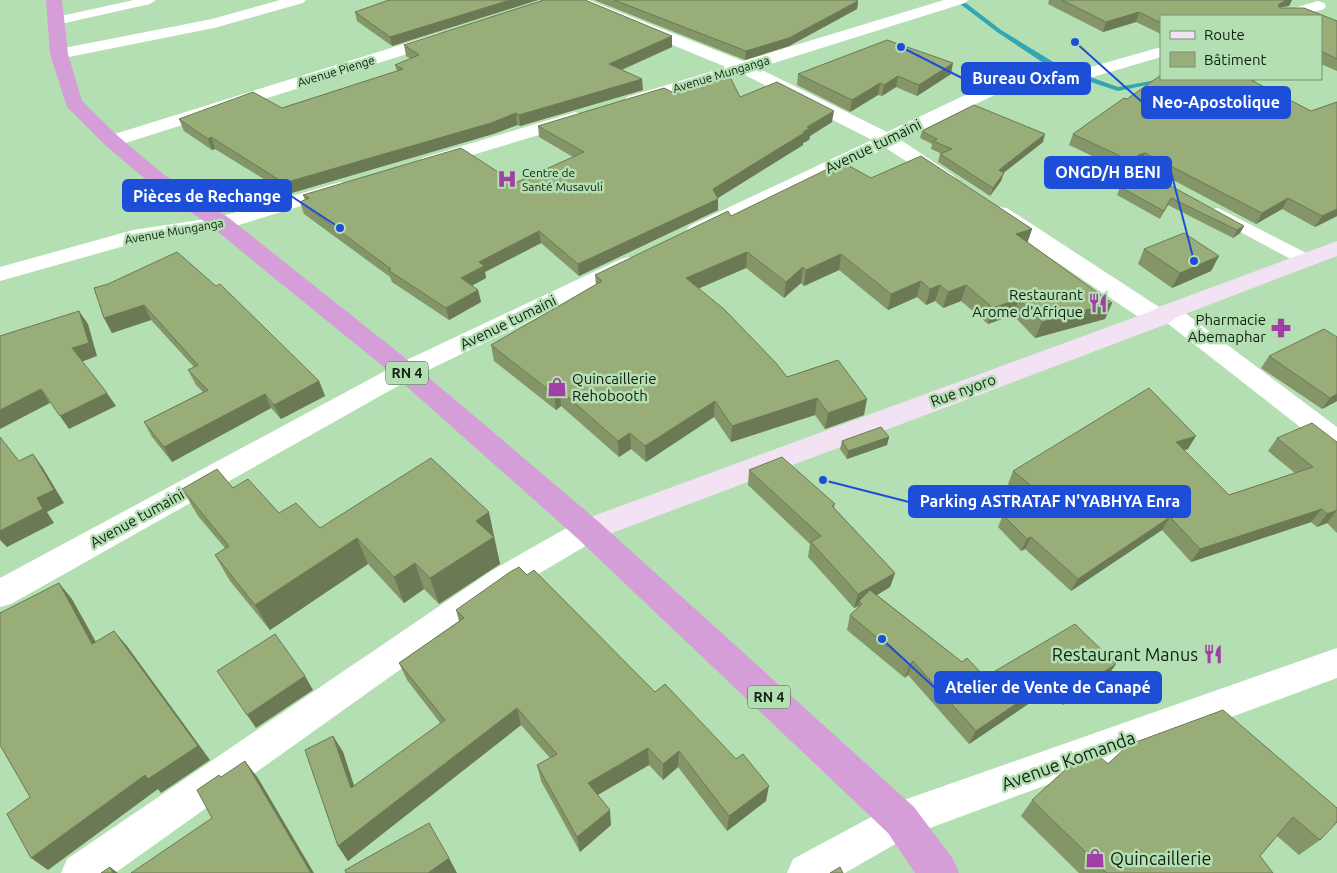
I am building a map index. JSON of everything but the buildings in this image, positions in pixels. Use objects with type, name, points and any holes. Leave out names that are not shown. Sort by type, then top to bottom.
[{"type":"highway","name":"RN 4","points":[[54,0],[59,54],[73,103],[112,141],[156,178],[221,223],[312,294],[588,530],[902,820],[939,873]]},
{"type":"street","points":[[59,54],[214,24],[298,0]]},
{"type":"street","points":[[575,0],[744,68],[887,140],[961,188]]},
{"type":"street","name":"Avenue Munganga","points":[[620,104],[744,68],[955,2]]},
{"type":"street","points":[[1287,15],[1319,6]]},
{"type":"street","name":"Avenue Pienge","points":[[112,141],[455,33]]},
{"type":"street","points":[[1093,72],[1160,52]]},
{"type":"street","name":"Avenue tumaini","points":[[673,243],[1028,72]]},
{"type":"street","points":[[412,167],[592,113]]},
{"type":"street","name":"Avenue Munganga","points":[[0,274],[132,238],[221,223],[354,184]]},
{"type":"street","points":[[985,204],[1163,315],[1337,441]]},
{"type":"street","name":"Rue nyoro","points":[[588,530],[1337,248]]},
{"type":"street","name":"Avenue tumaini","points":[[0,594],[405,372],[646,256]]},
{"type":"street","points":[[81,873],[502,580],[588,530]]},
{"type":"street","name":"Avenue Komanda","points":[[807,873],[902,820],[1337,663]]},
{"type":"lane","points":[[56,21],[150,0]]},
{"type":"lane","points":[[1200,204],[1306,260]]},
{"type":"waterway","points":[[958,0],[999,31],[1057,68],[1118,89],[1167,80]]},
{"type":"place","name":"Neo-Apostolique","points":[[1075,42]]},
{"type":"place","name":"Bureau Oxfam","points":[[901,47]]},
{"type":"place","name":"Centre de Santé Musavuli","points":[[507,179]]},
{"type":"place","name":"Pièces de Rechange","points":[[340,228]]},
{"type":"place","name":"ONGD/H BENI","points":[[1194,261]]},
{"type":"place","name":"Restaurant Arome d'Afrique","points":[[1098,303]]},
{"type":"place","name":"Pharmacie Abemaphar","points":[[1281,328]]},
{"type":"place","name":"Quincaillerie Rehobooth","points":[[557,387]]},
{"type":"place","name":"Parking ASTRATAF N'YABHYA Enra","points":[[823,480]]},
{"type":"place","name":"Atelier de Vente de Canapé","points":[[882,639]]},
{"type":"place","name":"Restaurant Manus","points":[[1213,654]]},
{"type":"place","name":"Quincaillerie","points":[[1095,858]]}]
